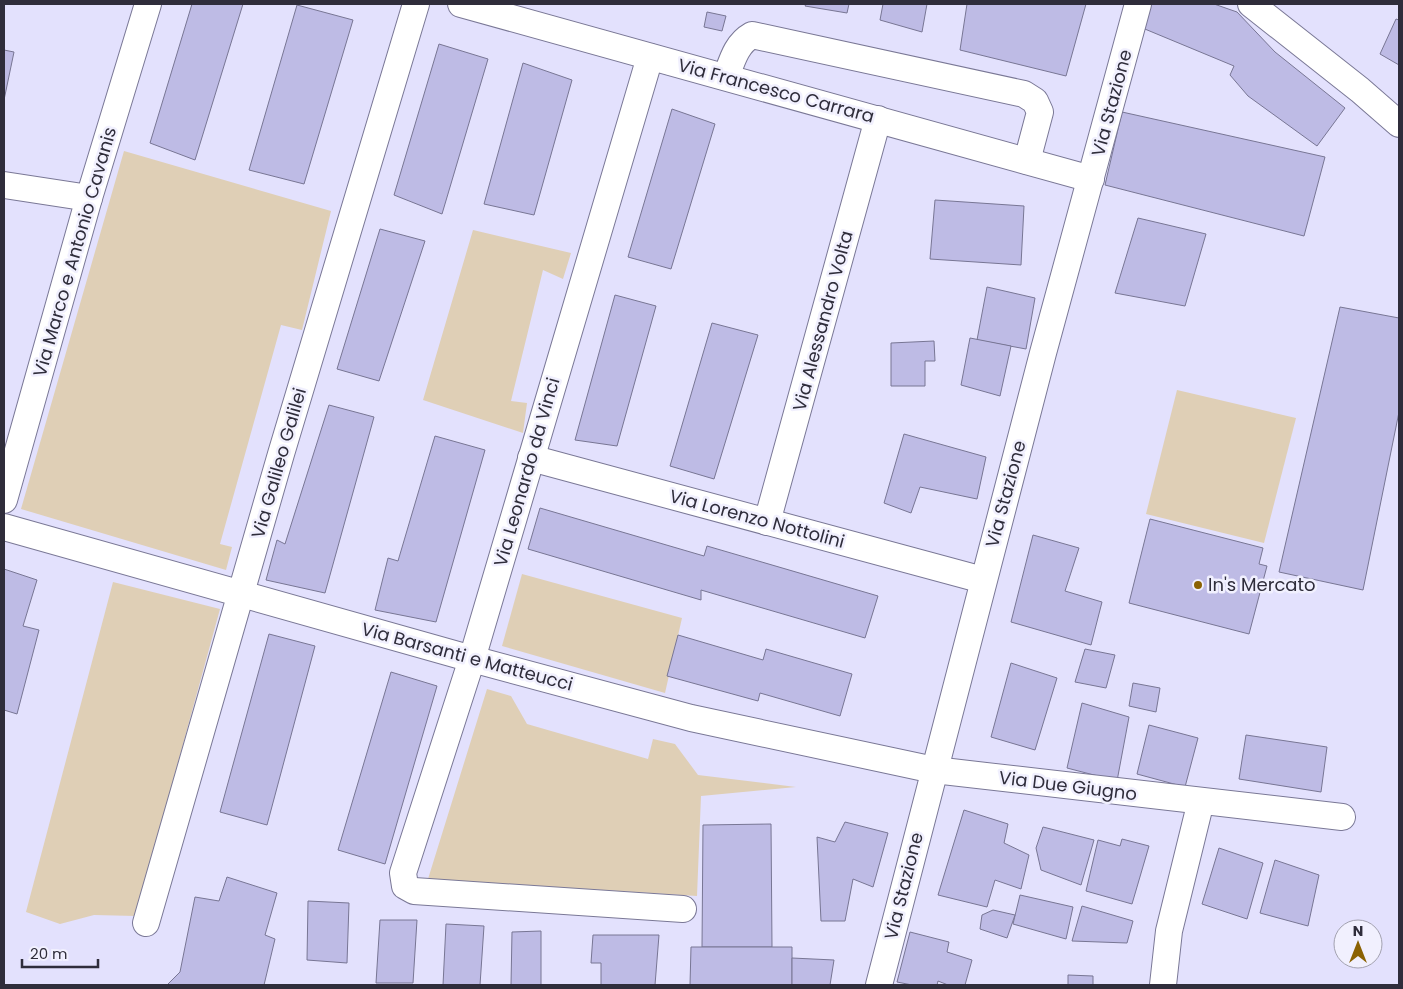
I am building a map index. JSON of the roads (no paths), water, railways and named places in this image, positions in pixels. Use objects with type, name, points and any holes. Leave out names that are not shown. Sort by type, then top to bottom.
[{"type":"street","name":"Via Marco e Antonio Cavanis","points":[[4,500],[89,198],[148,4]]},
{"type":"street","name":"Via Galileo Galilei","points":[[146,924],[281,454],[416,4]]},
{"type":"street","name":"Via Francesco Carrara","points":[[461,4],[1091,179]]},
{"type":"street","name":"Via Stazione","points":[[879,985],[983,580],[1138,4]]},
{"type":"street","points":[[1251,4],[1360,90],[1399,124]]},
{"type":"street","points":[[726,77],[736,52],[744,39],[752,34],[1024,94],[1036,100],[1040,112],[1026,161]]},
{"type":"street","name":"Via Leonardo da Vinci","points":[[650,57],[472,659],[403,873],[405,886],[414,891],[682,909]]},
{"type":"street","name":"Via Alessandro Volta","points":[[767,522],[878,119]]},
{"type":"street","points":[[4,185],[89,198]]},
{"type":"street","name":"Via Lorenzo Nottolini","points":[[531,458],[983,580]]},
{"type":"street","name":"Via Barsanti e Matteucci","points":[[4,527],[472,659],[691,718],[934,770]]},
{"type":"street","name":"Via Due Giugno","points":[[934,770],[1342,817]]},
{"type":"street","points":[[1163,985],[1168,931],[1201,801]]},
{"type":"place","name":"In's Mercato","points":[[1198,585]]}]
